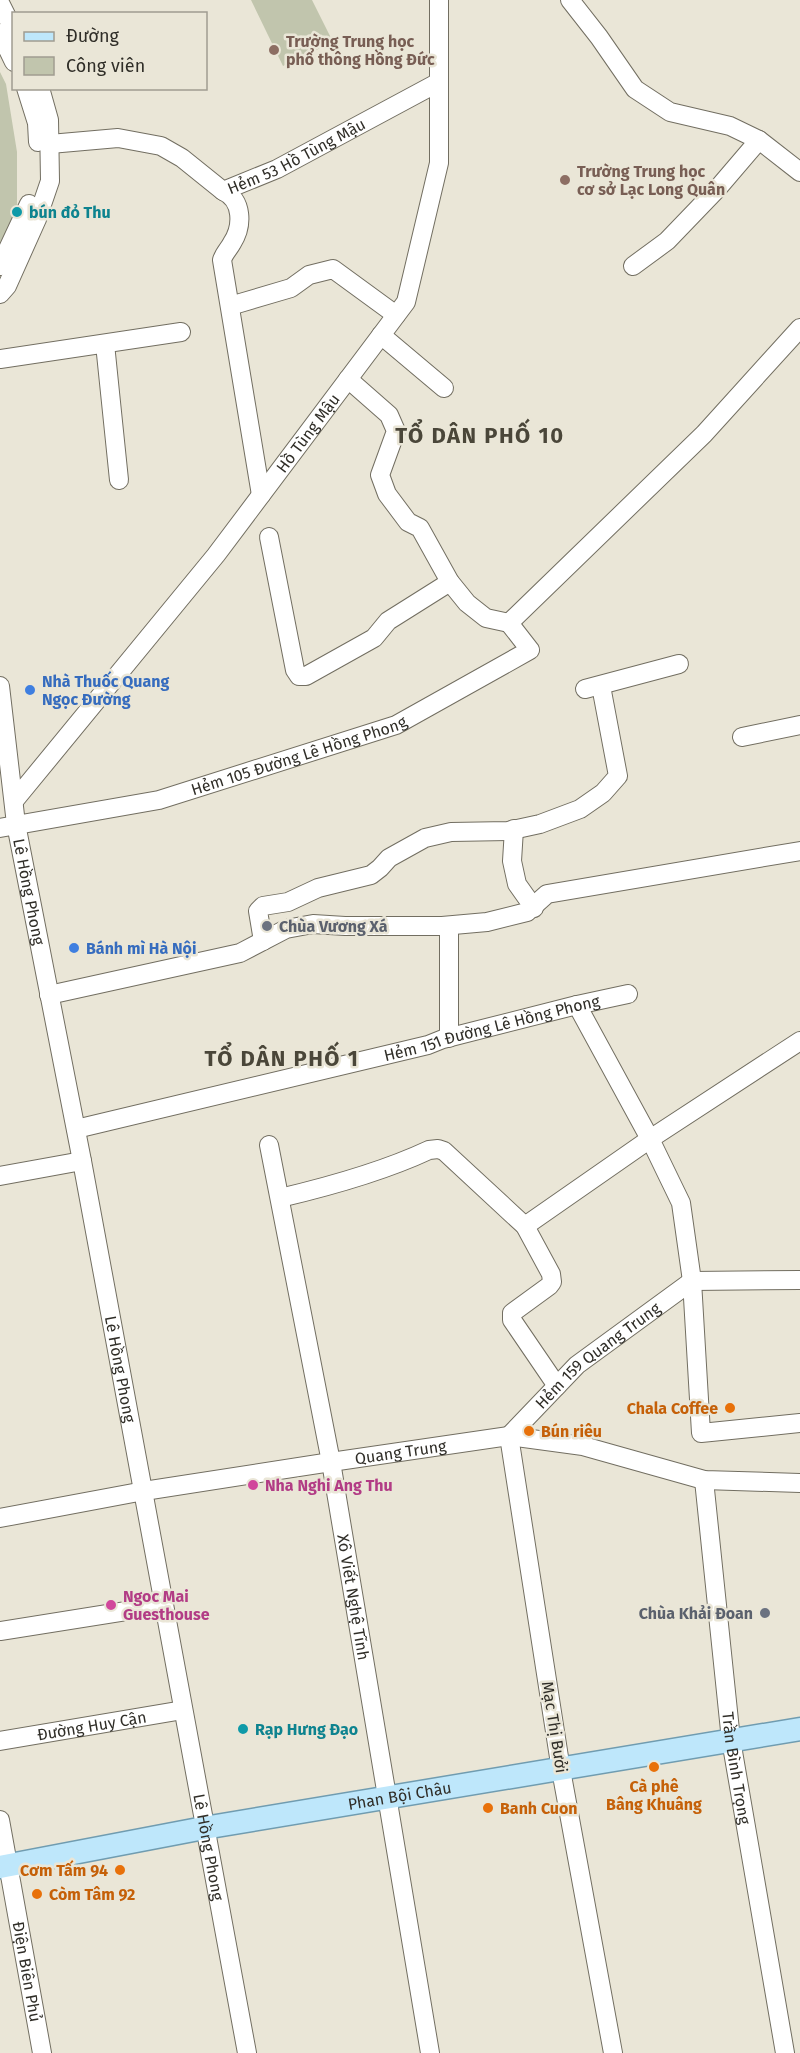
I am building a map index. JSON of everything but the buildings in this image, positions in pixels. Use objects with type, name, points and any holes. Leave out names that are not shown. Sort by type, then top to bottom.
[{"type":"main road","name":"Phan Bội Châu","points":[[4,1867],[204,1828],[800,1729]]},
{"type":"street","name":"Hồ Tùng Mậu","points":[[14,801],[216,555],[406,302],[439,163],[439,0]]},
{"type":"street","points":[[570,0],[635,89],[670,112],[730,126],[759,140],[800,172]]},
{"type":"street","points":[[0,3],[12,27]]},
{"type":"street","points":[[0,33],[12,58]]},
{"type":"street","name":"Hẻm 53 Hồ Tùng Mậu","points":[[50,144],[118,138],[161,146],[182,158],[226,192],[277,170],[439,82]]},
{"type":"street","points":[[0,266],[24,218],[38,180],[37,123],[27,90]]},
{"type":"street","points":[[0,294],[7,286],[37,219],[50,181],[49,120],[41,90]]},
{"type":"street","points":[[633,266],[667,242],[712,195],[759,140]]},
{"type":"street","points":[[226,192],[237,205],[240,222],[233,242],[222,260],[261,495]]},
{"type":"street","points":[[230,306],[291,288],[309,275],[333,269],[396,315]]},
{"type":"street","points":[[348,379],[389,415],[396,431],[380,475],[387,494],[408,522],[420,528],[450,582],[467,603],[486,618],[509,622],[704,434],[800,328]]},
{"type":"street","points":[[0,359],[181,332]]},
{"type":"street","points":[[381,335],[444,388]]},
{"type":"street","points":[[105,344],[119,480]]},
{"type":"street","points":[[269,537],[298,676],[306,676],[374,638],[388,621],[450,582]]},
{"type":"street","name":"Hẻm 105 Đường Lê Hồng Phong","points":[[8,826],[159,800],[396,725],[530,651],[509,622]]},
{"type":"street","points":[[263,941],[258,911],[263,906],[288,902],[318,888],[371,875],[389,858],[425,838],[451,832],[514,830],[540,824],[580,809],[603,793],[618,776],[593,687],[679,664]]},
{"type":"street","name":"Lê Hồng Phong","points":[[0,686],[14,801],[8,826],[49,995],[76,1129],[247,2053]]},
{"type":"street","points":[[742,737],[800,725]]},
{"type":"street","points":[[514,830],[512,861],[517,884],[534,908]]},
{"type":"street","points":[[49,995],[240,953],[286,929],[313,924],[449,926],[487,922],[527,912],[547,894],[800,851]]},
{"type":"street","points":[[449,926],[449,1038]]},
{"type":"street","name":"Hẻm 151 Đường Lê Hồng Phong","points":[[76,1129],[428,1045],[577,1005],[628,994]]},
{"type":"street","points":[[577,1005],[650,1139],[681,1203],[692,1281],[701,1433],[800,1423]]},
{"type":"street","points":[[525,1226],[650,1139],[800,1041]]},
{"type":"street","name":"Xô Viết Nghệ Tĩnh","points":[[269,1145],[331,1461],[430,2053]]},
{"type":"street","points":[[280,1198],[377,1172],[429,1150],[444,1151],[525,1226],[551,1274],[552,1282],[512,1313],[512,1320],[557,1386]]},
{"type":"street","points":[[0,1176],[82,1161]]},
{"type":"street","points":[[692,1281],[800,1280]]},
{"type":"street","name":"Hẻm 159 Quang Trung","points":[[509,1436],[578,1365],[692,1281]]},
{"type":"street","name":"Quang Trung","points":[[0,1518],[144,1491],[331,1461],[509,1436],[583,1446],[704,1480],[800,1483]]},
{"type":"street","name":"Mạc Thị Bưởi","points":[[509,1436],[561,1770],[613,2053]]},
{"type":"street","name":"Trần Bình Trọng","points":[[704,1480],[731,1740],[785,2053]]},
{"type":"street","points":[[0,1631],[164,1605]]},
{"type":"street","name":"Đường Huy Cận","points":[[0,1741],[183,1710]]},
{"type":"street","name":"Điện Biên Phủ","points":[[0,1820],[4,1867],[42,2053]]},
{"type":"green space","points":[[251,0],[312,0],[333,42],[283,66]]},
{"type":"green space","points":[[0,72],[6,84],[17,152],[17,211],[0,245]]},
{"type":"place","name":"Trường Trung học phổ thông Hồng Đức","points":[[274,50]]},
{"type":"place","name":"Trường Trung học cơ sở Lạc Long Quân","points":[[565,180]]},
{"type":"place","name":"bún đỏ Thu","points":[[17,212]]},
{"type":"place","name":"Nhà Thuốc Quang Ngọc Đường","points":[[30,690]]},
{"type":"place","name":"Chùa Vương Xá","points":[[267,926]]},
{"type":"place","name":"Bánh mì Hà Nội","points":[[74,948]]},
{"type":"place","name":"Chala Coffee","points":[[730,1408]]},
{"type":"place","name":"Bún riêu","points":[[529,1431]]},
{"type":"place","name":"Nha Nghi Ang Thu","points":[[253,1485]]},
{"type":"place","name":"Ngoc Mai Guesthouse","points":[[111,1605]]},
{"type":"place","name":"Chùa Khải Đoan","points":[[765,1613]]},
{"type":"place","name":"Rạp Hưng Đạo","points":[[243,1729]]},
{"type":"place","name":"Cà phê Bâng Khuâng","points":[[654,1767]]},
{"type":"place","name":"Banh Cuon","points":[[488,1808]]},
{"type":"place","name":"Cơm Tấm 94","points":[[120,1870]]},
{"type":"place","name":"Còm Tâm 92","points":[[37,1894]]},
{"type":"district","name":"TỔ DÂN PHỐ 10","points":[[480,435]]},
{"type":"district","name":"TỔ DÂN PHỐ 1","points":[[282,1058]]}]
